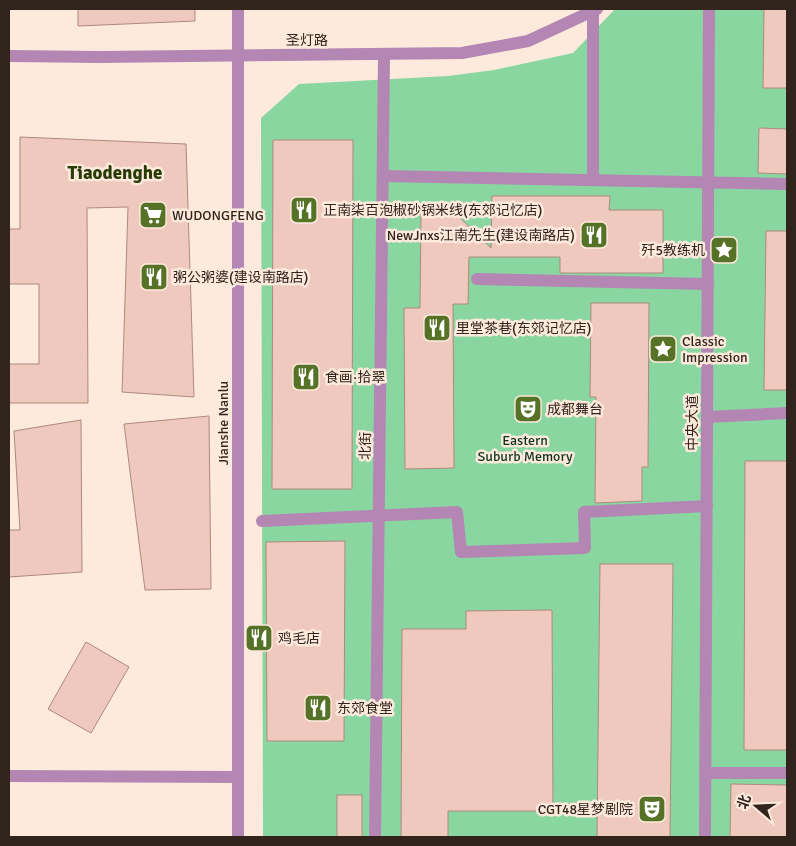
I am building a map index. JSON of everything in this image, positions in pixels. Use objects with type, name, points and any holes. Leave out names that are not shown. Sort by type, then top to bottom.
[{"type":"street","name":"Jianshe Nanlu","points":[[238,9],[238,837]]},
{"type":"street","name":"中央大道","points":[[705,837],[709,9]]},
{"type":"street","name":"圣灯路","points":[[9,56],[462,54],[528,42],[595,10]]},
{"type":"street","points":[[593,180],[595,10]]},
{"type":"street","name":"北街","points":[[375,837],[384,55]]},
{"type":"street","points":[[383,176],[787,184]]},
{"type":"street","points":[[477,279],[708,284]]},
{"type":"street","points":[[707,417],[787,413]]},
{"type":"street","points":[[262,520],[456,512],[461,552],[585,548],[584,512],[707,506]]},
{"type":"street","points":[[706,774],[787,773]]},
{"type":"street","points":[[9,776],[238,777]]},
{"type":"green space","name":"Eastern Suburb Memory","points":[[615,9],[787,9],[787,837],[263,837],[261,118],[299,84],[448,76],[494,70],[573,53]]},
{"type":"building","points":[[78,9],[195,9],[195,21],[78,26]]},
{"type":"building","points":[[764,9],[787,9],[787,88],[763,88]]},
{"type":"building","points":[[759,128],[787,129],[787,174],[758,173]]},
{"type":"building","points":[[20,137],[186,144],[194,397],[122,392],[128,207],[87,208],[88,403],[9,403],[9,364],[39,364],[39,284],[9,284],[9,229],[20,229]]},
{"type":"building","points":[[273,140],[353,140],[352,489],[272,489]]},
{"type":"building","points":[[492,196],[610,196],[609,210],[663,210],[663,273],[560,273],[560,257],[469,257],[468,304],[453,304],[454,468],[405,469],[404,308],[420,308],[421,210],[452,210],[491,248]]},
{"type":"building","points":[[766,231],[787,231],[787,390],[764,390]]},
{"type":"building","points":[[591,303],[649,303],[648,467],[642,467],[642,501],[595,503],[596,397],[590,397]]},
{"type":"building","points":[[209,416],[211,589],[145,590],[124,424]]},
{"type":"building","points":[[81,420],[82,572],[9,577],[9,530],[20,530],[14,431]]},
{"type":"building","points":[[745,461],[787,461],[787,750],[744,750]]},
{"type":"building","points":[[345,541],[344,741],[267,741],[266,542]]},
{"type":"building","points":[[600,564],[673,564],[670,837],[597,837]]},
{"type":"building","points":[[552,610],[553,811],[448,811],[448,837],[401,837],[402,629],[466,629],[466,611]]},
{"type":"building","points":[[86,642],[129,667],[91,733],[48,709]]},
{"type":"building","points":[[731,784],[787,785],[787,837],[730,837]]},
{"type":"building","points":[[337,795],[362,795],[362,837],[337,837]]},
{"type":"place","name":"正南柒百泡椒砂锅米线(东郊记忆店)","points":[[304,210]]},
{"type":"place","name":"WUDONGFENG","points":[[153,215]]},
{"type":"place","name":"NewJnxs江南先生(建设南路店)","points":[[594,235]]},
{"type":"place","name":"歼5教练机","points":[[724,250]]},
{"type":"place","name":"粥公粥婆(建设南路店)","points":[[154,277]]},
{"type":"place","name":"里堂茶巷(东郊记忆店)","points":[[437,328]]},
{"type":"place","name":"Classic Impression","points":[[663,349]]},
{"type":"place","name":"食画·拾翠","points":[[306,377]]},
{"type":"place","name":"成都舞台","points":[[528,409]]},
{"type":"place","name":"鸡毛店","points":[[259,638]]},
{"type":"place","name":"东郊食堂","points":[[318,708]]},
{"type":"place","name":"CGT48星梦剧院","points":[[652,809]]},
{"type":"district","name":"Tiaodenghe","points":[[115,172]]}]
